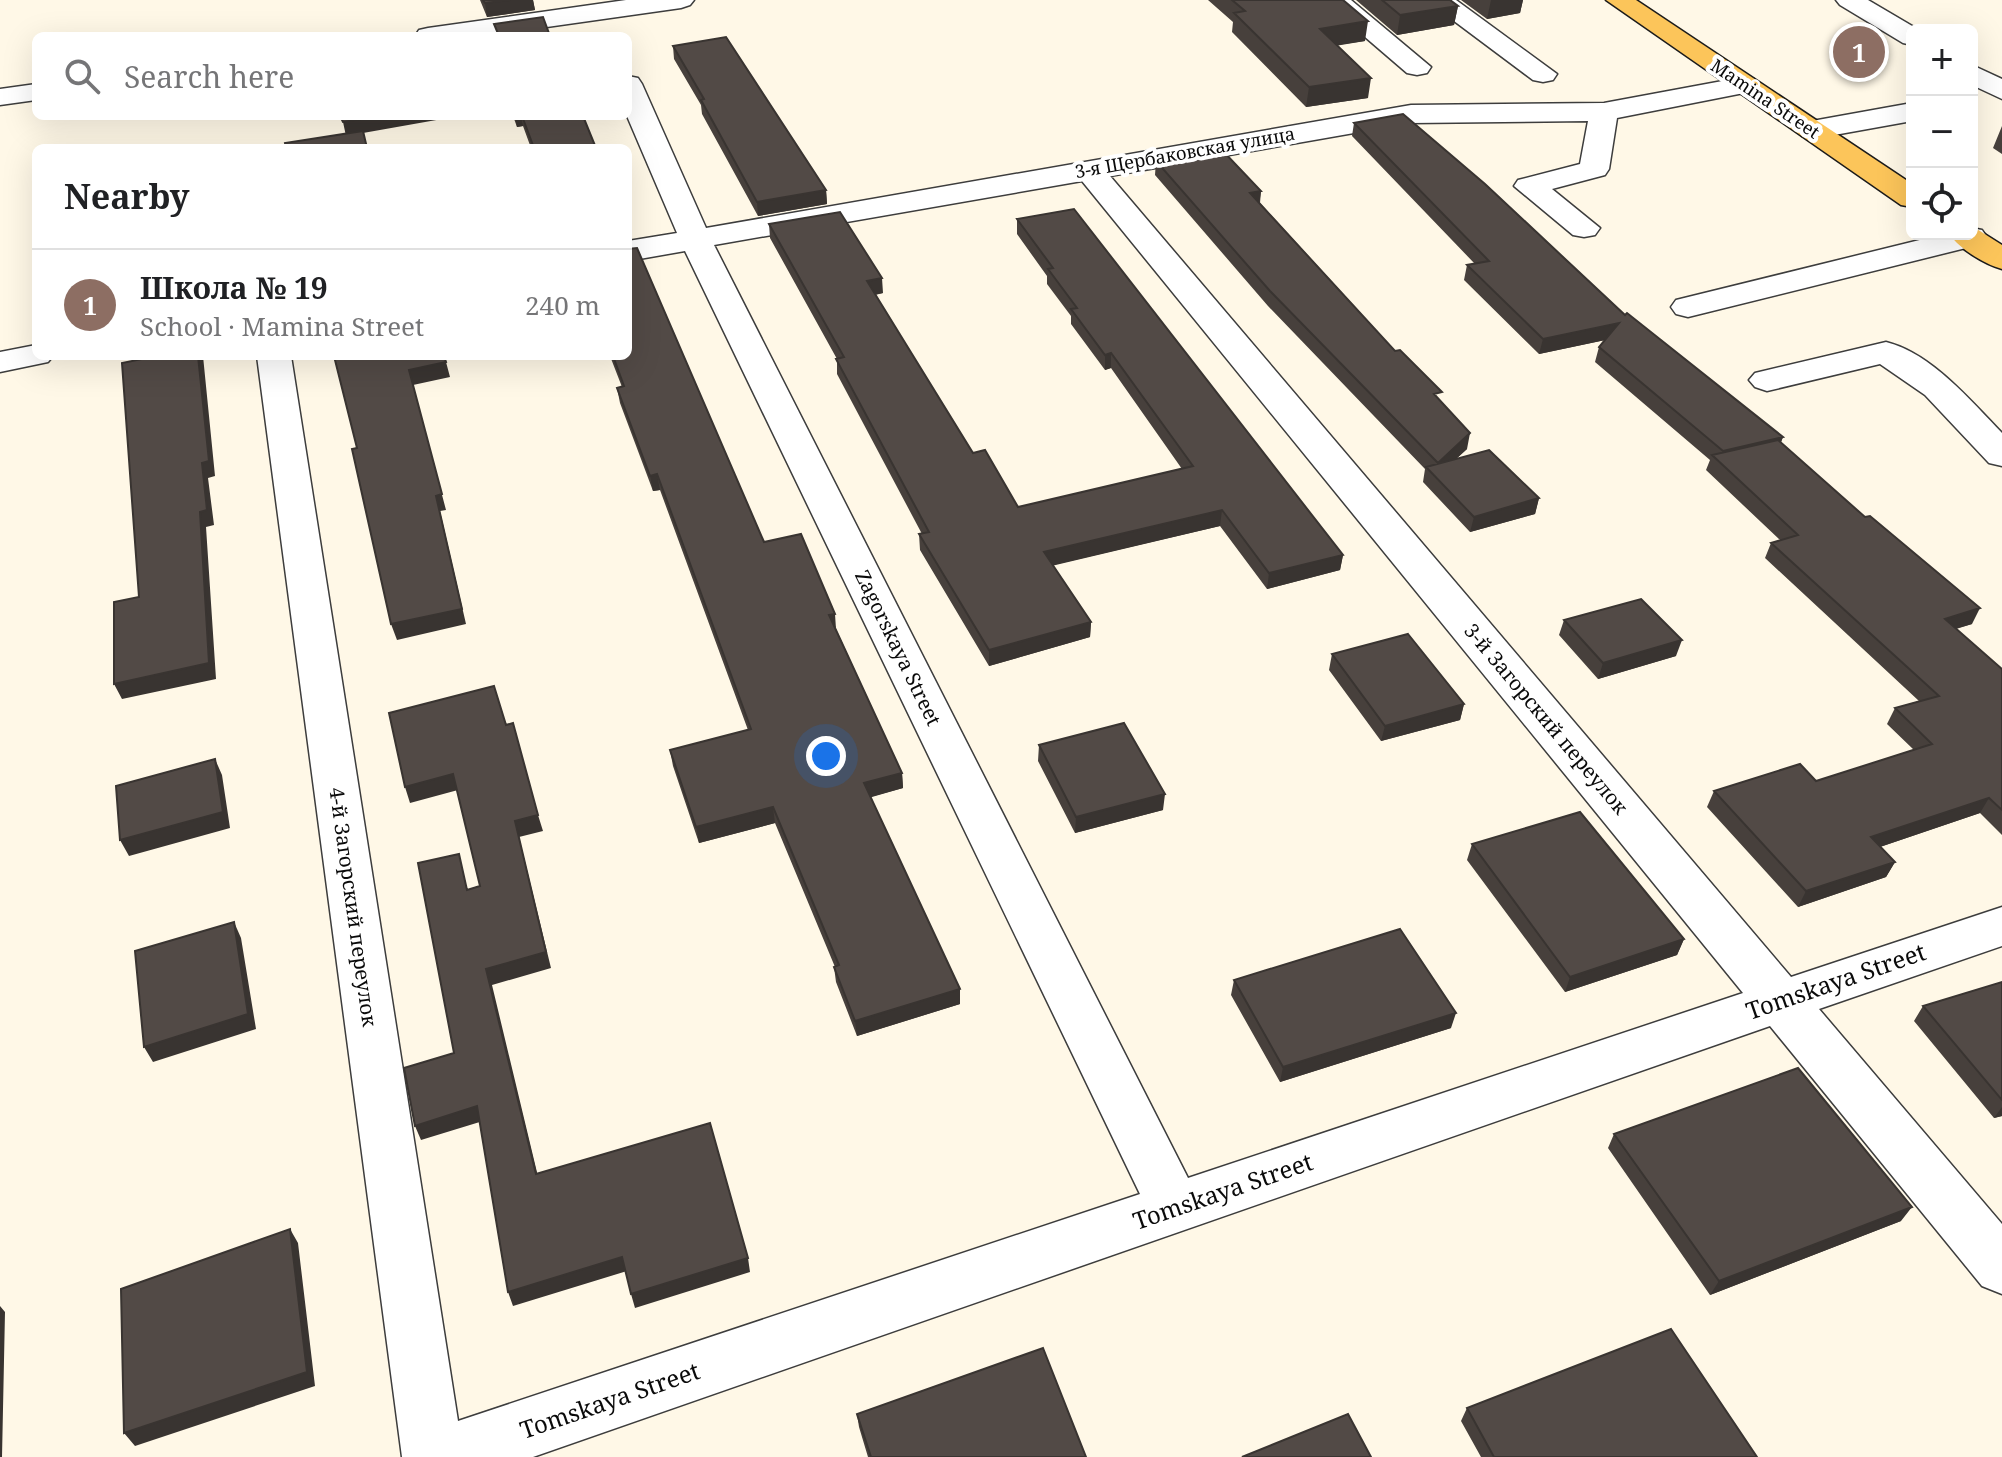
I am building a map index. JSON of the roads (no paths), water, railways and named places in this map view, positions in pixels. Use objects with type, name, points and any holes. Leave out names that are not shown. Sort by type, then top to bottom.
[{"type":"main road","name":"Mamina Street","points":[[1619,0],[1906,194]]},
{"type":"main road","points":[[1974,240],[2002,259]]},
{"type":"street","points":[[462,32],[598,16],[681,0]]},
{"type":"street","points":[[1335,0],[1417,67]]},
{"type":"street","points":[[1439,0],[1543,74]]},
{"type":"street","points":[[1849,0],[1906,33]]},
{"type":"street","points":[[1978,77],[2002,94]]},
{"type":"street","name":"3-я Щербаковская улица","points":[[632,250],[1411,114],[1604,112],[1744,85]]},
{"type":"street","points":[[0,97],[32,93]]},
{"type":"street","name":"Zagorskaya Street","points":[[632,93],[695,239],[1175,1208]]},
{"type":"street","points":[[1978,100],[2002,94]]},
{"type":"street","points":[[1584,228],[1529,186],[1594,169],[1604,112]]},
{"type":"street","points":[[1812,130],[1906,113]]},
{"type":"street","name":"3-й Загорский переулок","points":[[1089,170],[2002,1267]]},
{"type":"street","points":[[1688,307],[1952,240]]},
{"type":"street","points":[[1767,380],[1886,352],[1938,387],[2002,455]]},
{"type":"street","points":[[0,362],[32,356]]},
{"type":"street","name":"4-й Загорский переулок","points":[[275,360],[433,1457]]},
{"type":"street","name":"Tomskaya Street","points":[[444,1457],[2002,926]]},
{"type":"place","name":"Школа № 19","points":[[1859,52]]}]
